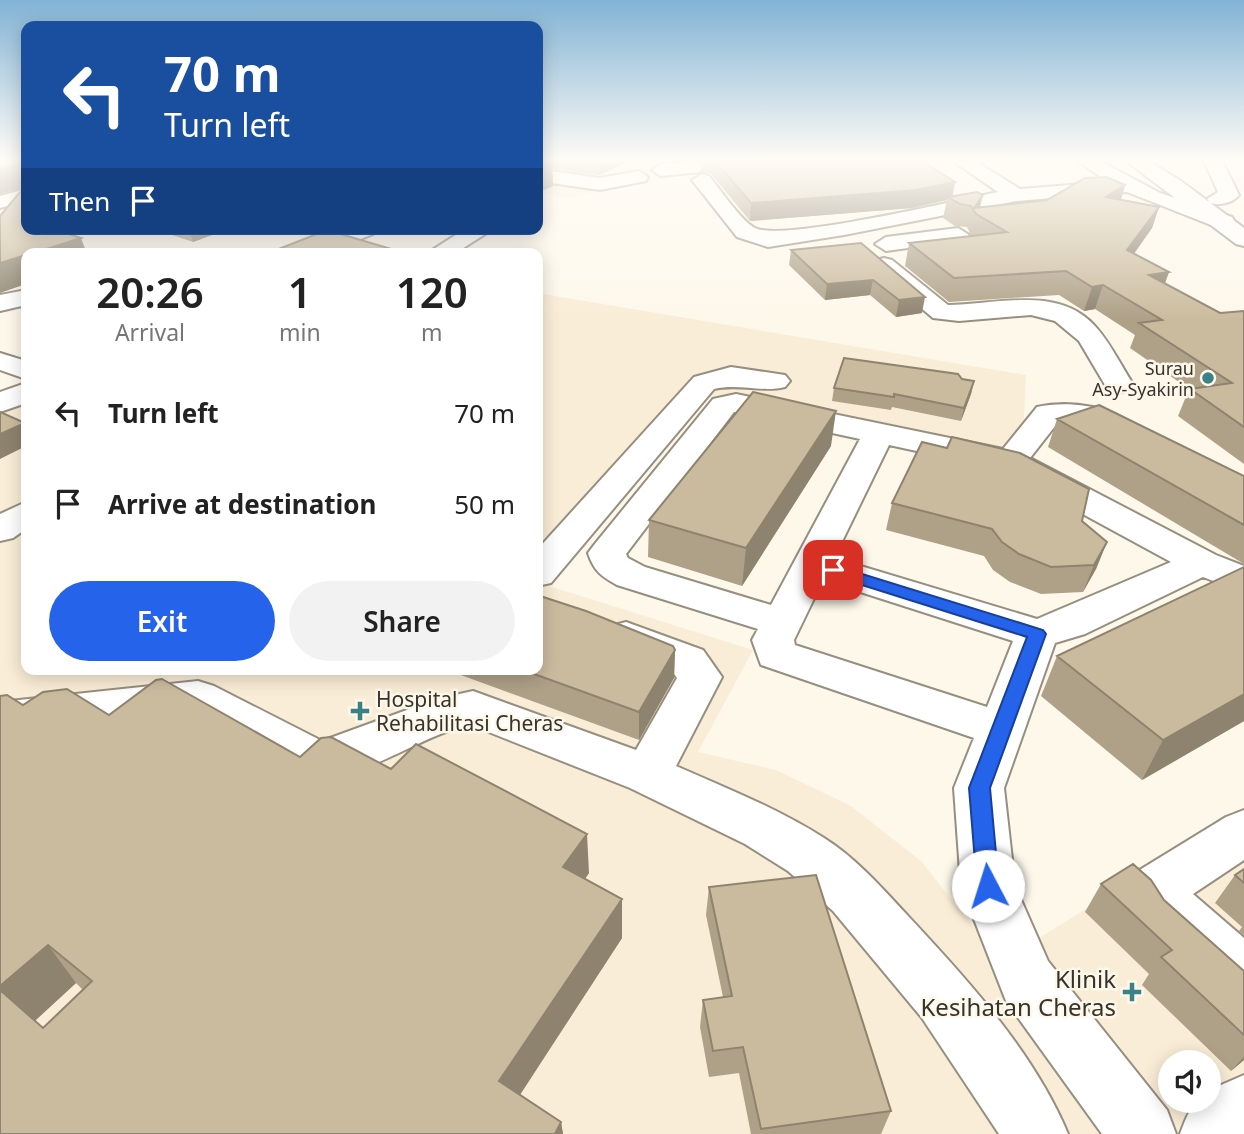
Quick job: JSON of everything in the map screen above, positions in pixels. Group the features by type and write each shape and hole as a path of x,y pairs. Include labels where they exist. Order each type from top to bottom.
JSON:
{"street":[{"path":"731,214 746,232 756,237 778,240 919,214"},
{"path":"1195,214 1223,222"},
{"path":"1211,214 1244,239"},
{"path":"832,231 854,251 942,313 1040,307 1058,312 1082,327 1118,384"},
{"path":"320,248 351,235"},
{"path":"448,248 471,235"},
{"path":"854,251 958,235"},
{"path":"0,303 21,299"},
{"path":"0,360 21,368"},
{"path":"543,567 704,383 731,376 775,381"},
{"path":"0,403 21,393"},
{"path":"782,622 631,576 611,565 607,553 724,405 736,403 1012,461 1202,564 1244,580"},
{"path":"1012,461 1048,414 1058,411 1088,415 1148,446"},
{"path":"879,433 773,640 776,654 1001,729"},
{"path":"0,530 21,516"},
{"path":"812,564 1037,634 1070,624 1202,564"},
{"path":"562,611 688,661 700,677 647,774"},
{"path":"1037,634 979,788 988,886 1027,981 1143,1134"},
{"path":"0,719 198,698 317,760 334,758 453,711 473,708 647,774 774,835 807,855 852,894 943,997 1021,1108 1035,1134"},
{"path":"1244,832 1157,888 1157,897 1244,976"},
{"path":"1213,1134 1244,1108"}],"shaded area":[{"name":"Hospital Rehabilitasi Cheras","path":"543,294 1026,375 1022,454 706,396 546,585 753,650 698,752 776,770 851,806 921,861 1001,962 1244,810 1244,1134 0,1134 0,411 21,401 21,675 543,675"}],"building":[{"path":"21,214 21,235 72,235 81,238 50,248 21,248 21,257 0,263 0,216"},
{"path":"976,214 1154,214 1127,250 1169,272 1149,275 1220,313 1244,311 1244,427 1190,389 1232,383 1139,323 1162,320 1103,285 1092,287 1066,271 954,278 909,243 1007,232"},
{"path":"314,235 344,235 388,248 281,248"},
{"path":"861,243 925,297 899,300 873,280 827,284 791,250"},
{"path":"844,358 958,374 962,379 974,381 964,408 894,394 894,397 834,388"},
{"path":"753,392 836,411 746,548 649,520"},
{"path":"1099,405 1244,476 1244,525 1057,419"},
{"path":"0,412 21,421 21,425 0,434"},
{"path":"952,437 1020,453 1089,489 1082,521 1107,542 1094,565 1051,567 1019,554 1002,542 992,529 892,503 922,442 947,448"},
{"path":"1244,567 1244,694 1163,740 1057,656"},
{"path":"543,597 673,646 675,650 639,712 537,675 543,675"},
{"path":"162,679 300,757 321,738 331,737 391,769 416,744 587,834 563,867 622,899 499,1081 561,1122 555,1134 0,1134 0,990 43,1028 92,981 48,945 0,986 0,696 7,695 23,705 43,692 67,689 109,715 156,680"},
{"path":"1133,864 1151,880 1164,900 1244,971 1244,1035 1161,957 1172,950 1101,884"},
{"path":"1244,869 1244,883 1235,875"},
{"path":"816,875 891,1111 761,1129 743,1047 713,1051 703,1000 732,996 709,887"}],"place":[{"name":"Surau Asy-Syakirin","path":"1208,378"},
{"name":"Hospital Rehabilitasi Cheras","path":"360,711"},
{"name":"Klinik Kesihatan Cheras","path":"1132,992"}],"route":[{"path":"833,570 1037,634 979,788 988,886"}]}
